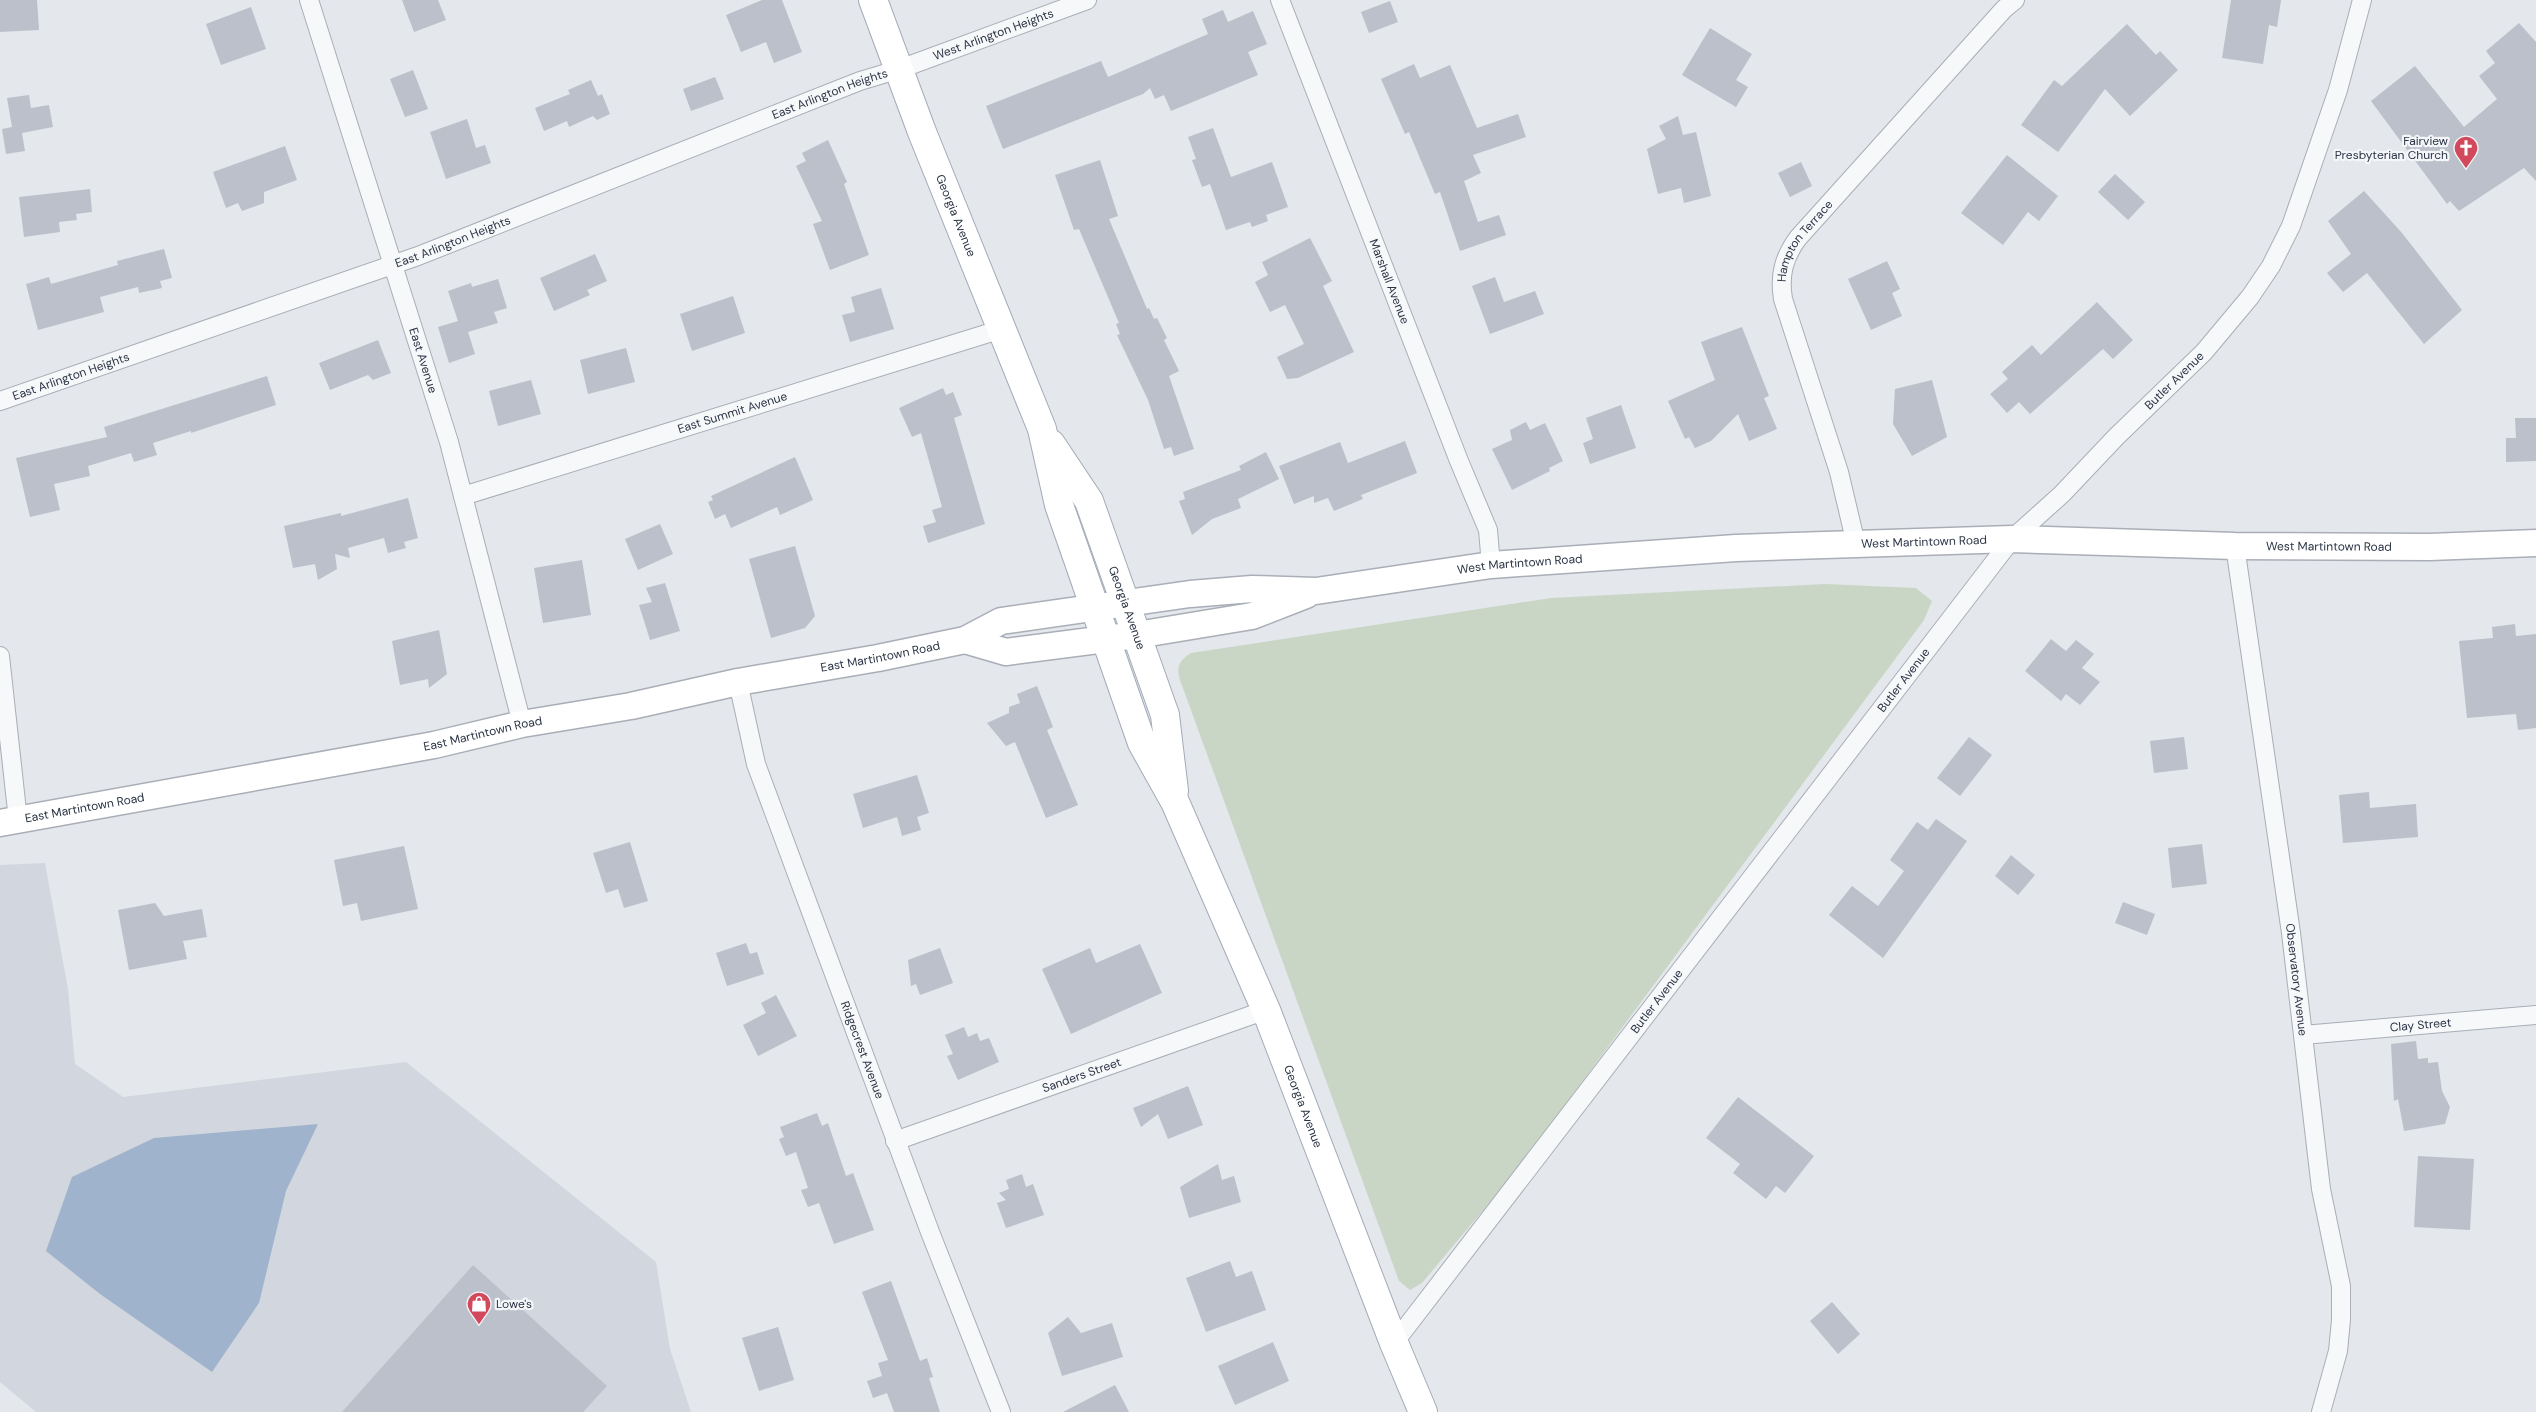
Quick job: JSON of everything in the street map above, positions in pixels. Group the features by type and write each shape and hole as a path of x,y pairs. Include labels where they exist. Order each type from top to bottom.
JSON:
{"main road":[{"name":"Georgia Avenue","path":"874,0 922,132 1042,429 1058,505 1142,743 1175,802 1266,1010 1394,1343 1423,1412"},
{"name":"Georgia Avenue","path":"1042,429 1089,501 1126,603 1165,715 1175,802"},
{"name":"West Martintown Road","path":"1126,603 1190,594 1252,589 1316,591 1491,565 1736,548 2012,539 2234,546 2430,547 2536,543"},
{"name":"West Martintown Road","path":"1106,639 1137,636 1252,616 1316,591"},
{"name":"East Martintown Road","path":"9,822 434,745 522,724 631,706 738,682 965,640 1001,621 1126,603"},
{"name":"East Martintown Road","path":"965,640 1006,652 1106,639"}],"street":[{"name":"East Avenue","path":"309,0 449,442 522,724"},
{"name":"West Arlington Heights","path":"900,69 1087,0"},
{"name":"Marshall Avenue","path":"1280,0 1459,461 1488,530 1491,565"},
{"name":"Hampton Terrace","path":"1856,544 1839,472 1783,299 1781,285 1785,258 1798,238 2004,9 2015,0"},
{"name":"Butler Avenue","path":"1394,1343 2012,539 2062,494 2116,437 2204,352 2250,297 2271,266 2291,226 2335,100 2362,0"},
{"name":"East Arlington Heights","path":"0,401 392,265 860,81 900,69"},
{"name":"East Summit Avenue","path":"463,496 1002,329"},
{"name":"Observatory Avenue","path":"2234,546 2291,933 2321,1189 2341,1286 2341,1320 2338,1351 2321,1412"},
{"path":"0,656 9,822"},
{"name":"Ridgecrest Avenue","path":"738,682 756,764 895,1141 1002,1412"},
{"name":"Sanders Street","path":"895,1141 1266,1010"},
{"name":"Clay Street","path":"2303,1035 2536,1015"}],"shaded area":[{"path":"45,863 68,989 75,1064 123,1097 406,1062 656,1262 670,1349 691,1412 36,1412 0,1382 0,865"}],"green space":[{"path":"1825,584 1916,588 1932,601 1924,620 1516,1171 1422,1283 1410,1290 1399,1281 1180,680 1178,671 1181,661 1191,653 1551,598"}],"water":[{"path":"318,1124 286,1191 259,1303 212,1372 100,1294 46,1251 72,1177 154,1138"}],"building":[{"path":"0,0 37,0 39,30 0,32"},
{"path":"402,0 438,0 446,20 414,32"},
{"path":"762,0 782,0 802,52 774,63 766,42 741,52 726,15"},
{"path":"2231,0 2281,0 2277,27 2269,25 2263,64 2222,58"},
{"path":"1390,1 1398,22 1369,33 1361,12"},
{"path":"251,7 266,49 221,65 206,24"},
{"path":"1223,10 1228,22 1253,11 1267,44 1248,52 1258,75 1171,111 1164,95 1155,99 1150,88 1143,94 1003,149 986,106 1101,61 1108,77 1208,34 1202,19"},
{"path":"2519,23 2536,42 2536,181 2524,168 2459,211 2450,201 2447,204 2371,101 2415,66 2464,127 2497,99 2479,76 2495,63 2486,51"},
{"path":"2127,24 2156,55 2160,51 2178,70 2130,116 2105,89 2058,152 2021,125 2054,80 2062,86"},
{"path":"1710,28 1752,54 1736,80 1748,87 1736,107 1682,75"},
{"path":"1414,64 1420,78 1450,65 1477,128 1518,114 1526,137 1473,155 1481,173 1464,181 1478,222 1499,215 1506,235 1460,251 1440,192 1435,194 1409,132 1405,134 1381,79"},
{"path":"413,70 428,109 405,117 390,79"},
{"path":"715,77 724,99 691,111 683,89"},
{"path":"591,80 598,96 602,94 610,114 597,120 593,116 569,127 567,121 544,131 535,108 570,94 568,90"},
{"path":"29,95 31,108 49,105 53,127 22,133 25,151 6,154 2,129 12,127 7,98"},
{"path":"1678,116 1683,135 1696,132 1711,196 1684,203 1681,188 1658,194 1647,149 1666,139 1659,126"},
{"path":"467,119 476,148 485,145 491,163 446,179 430,132"},
{"path":"1213,128 1231,177 1272,162 1288,207 1266,215 1268,221 1252,227 1250,222 1226,230 1210,184 1202,187 1192,160 1196,159 1188,137"},
{"path":"828,140 847,182 844,184 869,255 830,270 813,224 822,221 796,166 806,161 802,153"},
{"path":"285,146 297,180 264,192 264,203 242,211 238,203 226,208 213,172"},
{"path":"2007,155 2058,196 2039,221 2028,212 2003,245 1961,213"},
{"path":"1100,160 1118,216 1109,219 1147,309 1149,308 1154,319 1157,318 1167,338 1164,340 1179,371 1169,376 1194,449 1174,456 1171,447 1164,449 1148,400 1117,335 1120,334 1116,324 1119,323 1079,229 1074,230 1055,175"},
{"path":"1801,162 1812,186 1790,197 1778,173"},
{"path":"2115,174 2145,202 2128,220 2098,192"},
{"path":"90,189 92,212 76,214 77,220 59,222 60,232 24,237 19,197"},
{"path":"2364,191 2402,233 2462,310 2424,344 2367,273 2343,292 2327,273 2351,254 2328,221"},
{"path":"1310,238 1332,281 1323,286 1354,352 1298,378 1287,379 1277,357 1304,344 1285,305 1270,312 1255,282 1268,275 1262,262"},
{"path":"164,249 172,278 160,281 162,288 139,293 138,287 100,297 104,312 38,330 26,284 49,277 51,284 118,265 117,261"},
{"path":"595,254 607,281 587,290 590,295 554,311 540,278"},
{"path":"1887,261 1900,289 1892,293 1902,316 1871,330 1848,279"},
{"path":"1495,277 1504,302 1535,291 1544,314 1490,334 1472,286"},
{"path":"498,279 507,308 494,312 498,323 468,332 475,354 449,363 438,327 458,321 448,291 471,283 472,287"},
{"path":"881,288 894,329 850,342 842,315 855,312 851,297"},
{"path":"733,296 745,333 692,351 680,314"},
{"path":"2097,302 2133,340 2113,359 2103,349 2030,414 2019,402 2007,413 1990,394 2008,379 2002,372 2032,345 2041,355"},
{"path":"1742,327 1769,396 1764,398 1777,429 1749,441 1738,414 1711,441 1695,448 1689,437 1685,439 1668,401 1715,380 1701,342"},
{"path":"378,340 391,373 373,380 368,375 330,390 319,363"},
{"path":"626,348 635,382 588,394 580,360"},
{"path":"267,376 276,405 191,433 191,431 153,443 157,455 134,462 131,453 88,466 90,476 54,484 60,510 30,517 16,458 107,437 104,427"},
{"path":"531,380 541,414 498,426 489,391"},
{"path":"1932,380 1947,437 1912,456 1893,424 1895,389"},
{"path":"943,388 946,395 953,392 962,415 954,418 985,524 928,543 923,526 936,522 932,510 942,507 921,433 912,437 899,408"},
{"path":"1621,405 1636,448 1590,464 1583,443 1593,439 1586,418"},
{"path":"2515,418 2536,418 2536,461 2506,462 2506,438 2516,438"},
{"path":"1526,422 1530,430 1545,423 1563,461 1549,468 1550,471 1512,490 1492,449 1512,440 1510,430"},
{"path":"1405,441 1417,473 1361,495 1363,499 1334,511 1328,498 1314,503 1314,496 1294,504 1279,466 1340,442 1348,463"},
{"path":"1266,452 1279,479 1238,499 1241,508 1212,519 1192,535 1179,501 1185,499 1183,492 1241,470 1239,466"},
{"path":"795,457 813,500 780,515 777,507 731,528 725,514 715,519 708,502 713,500 711,496"},
{"path":"408,498 418,538 404,542 406,548 388,553 384,538 348,548 350,558 335,554 337,569 318,580 315,564 293,568 284,526 341,513 341,516"},
{"path":"660,524 673,554 638,570 625,539"},
{"path":"795,546 815,616 805,628 771,638 749,559"},
{"path":"582,560 591,615 543,623 534,568"},
{"path":"665,583 680,631 650,640 639,605 652,602 646,588"},
{"path":"2515,624 2516,636 2536,634 2536,728 2518,730 2516,714 2467,718 2459,641 2493,638 2492,627"},
{"path":"439,630 447,674 429,688 428,679 400,685 392,641"},
{"path":"2051,639 2066,651 2076,640 2094,654 2082,668 2100,682 2080,705 2066,694 2061,701 2025,671"},
{"path":"1037,686 1053,727 1047,730 1078,805 1046,818 1015,742 1006,746 987,723 1009,713 1009,707 1020,703 1017,694"},
{"path":"1969,737 1992,755 1960,796 1937,778"},
{"path":"2184,737 2188,769 2154,773 2150,741"},
{"path":"917,775 929,813 917,817 921,830 902,836 897,817 863,828 853,794"},
{"path":"2369,792 2370,808 2416,804 2418,837 2343,843 2339,795"},
{"path":"1936,819 1967,841 1883,958 1829,915 1852,886 1878,906 1904,871 1890,860 1917,822 1928,830"},
{"path":"630,842 648,901 624,908 618,889 606,893 593,853"},
{"path":"2202,844 2207,884 2172,888 2168,848"},
{"path":"404,846 418,909 361,921 357,903 343,906 334,860"},
{"path":"2011,855 2035,875 2018,895 1995,876"},
{"path":"2123,902 2155,914 2147,935 2115,923"},
{"path":"155,903 164,916 202,909 207,937 183,941 187,959 129,970 118,910"},
{"path":"746,943 750,954 757,952 764,974 727,986 716,953"},
{"path":"1140,944 1162,993 1071,1034 1042,969 1090,948 1096,963"},
{"path":"940,948 953,983 920,995 916,984 911,986 908,960"},
{"path":"776,995 797,1036 758,1056 743,1025 766,1013 761,1003"},
{"path":"964,1027 968,1037 977,1033 980,1041 989,1038 999,1062 958,1080 947,1056 953,1054 945,1035"},
{"path":"2416,1041 2418,1059 2428,1058 2428,1063 2438,1062 2442,1091 2450,1107 2445,1124 2404,1131 2398,1099 2394,1101 2391,1044"},
{"path":"1188,1086 1203,1125 1168,1139 1158,1114 1141,1127 1133,1108"},
{"path":"1738,1097 1814,1156 1785,1193 1776,1186 1766,1199 1733,1173 1740,1164 1706,1138"},
{"path":"817,1113 822,1126 828,1123 846,1176 853,1173 874,1230 834,1244 819,1203 808,1207 801,1190 808,1188 796,1152 786,1156 779,1139 784,1137 780,1127"},
{"path":"2418,1156 2474,1159 2470,1230 2414,1227"},
{"path":"1218,1164 1222,1180 1234,1176 1241,1202 1189,1218 1180,1187"},
{"path":"1022,1174 1026,1187 1033,1184 1044,1215 1006,1228 997,1203 1006,1200 999,1193 1009,1189 1006,1180"},
{"path":"1230,1261 1236,1277 1252,1271 1266,1310 1206,1332 1186,1278"},
{"name":"Lowe's","path":"473,1265 607,1386 583,1412 342,1412"},
{"path":"891,1281 920,1361 927,1358 933,1377 929,1378 940,1412 894,1412 887,1393 873,1398 867,1381 882,1376 878,1363 888,1360 862,1292"},
{"path":"1832,1302 1860,1334 1838,1354 1810,1321"},
{"path":"1068,1317 1081,1333 1112,1323 1123,1357 1062,1376 1048,1333"},
{"path":"778,1327 794,1380 759,1391 742,1338"},
{"path":"1273,1342 1289,1381 1235,1405 1218,1366"},
{"path":"1115,1385 1129,1412 1063,1412"}],"place":[{"name":"Fairview Presbyterian Church","path":"2466,169"},
{"name":"Lowe's","path":"479,1325"}]}
